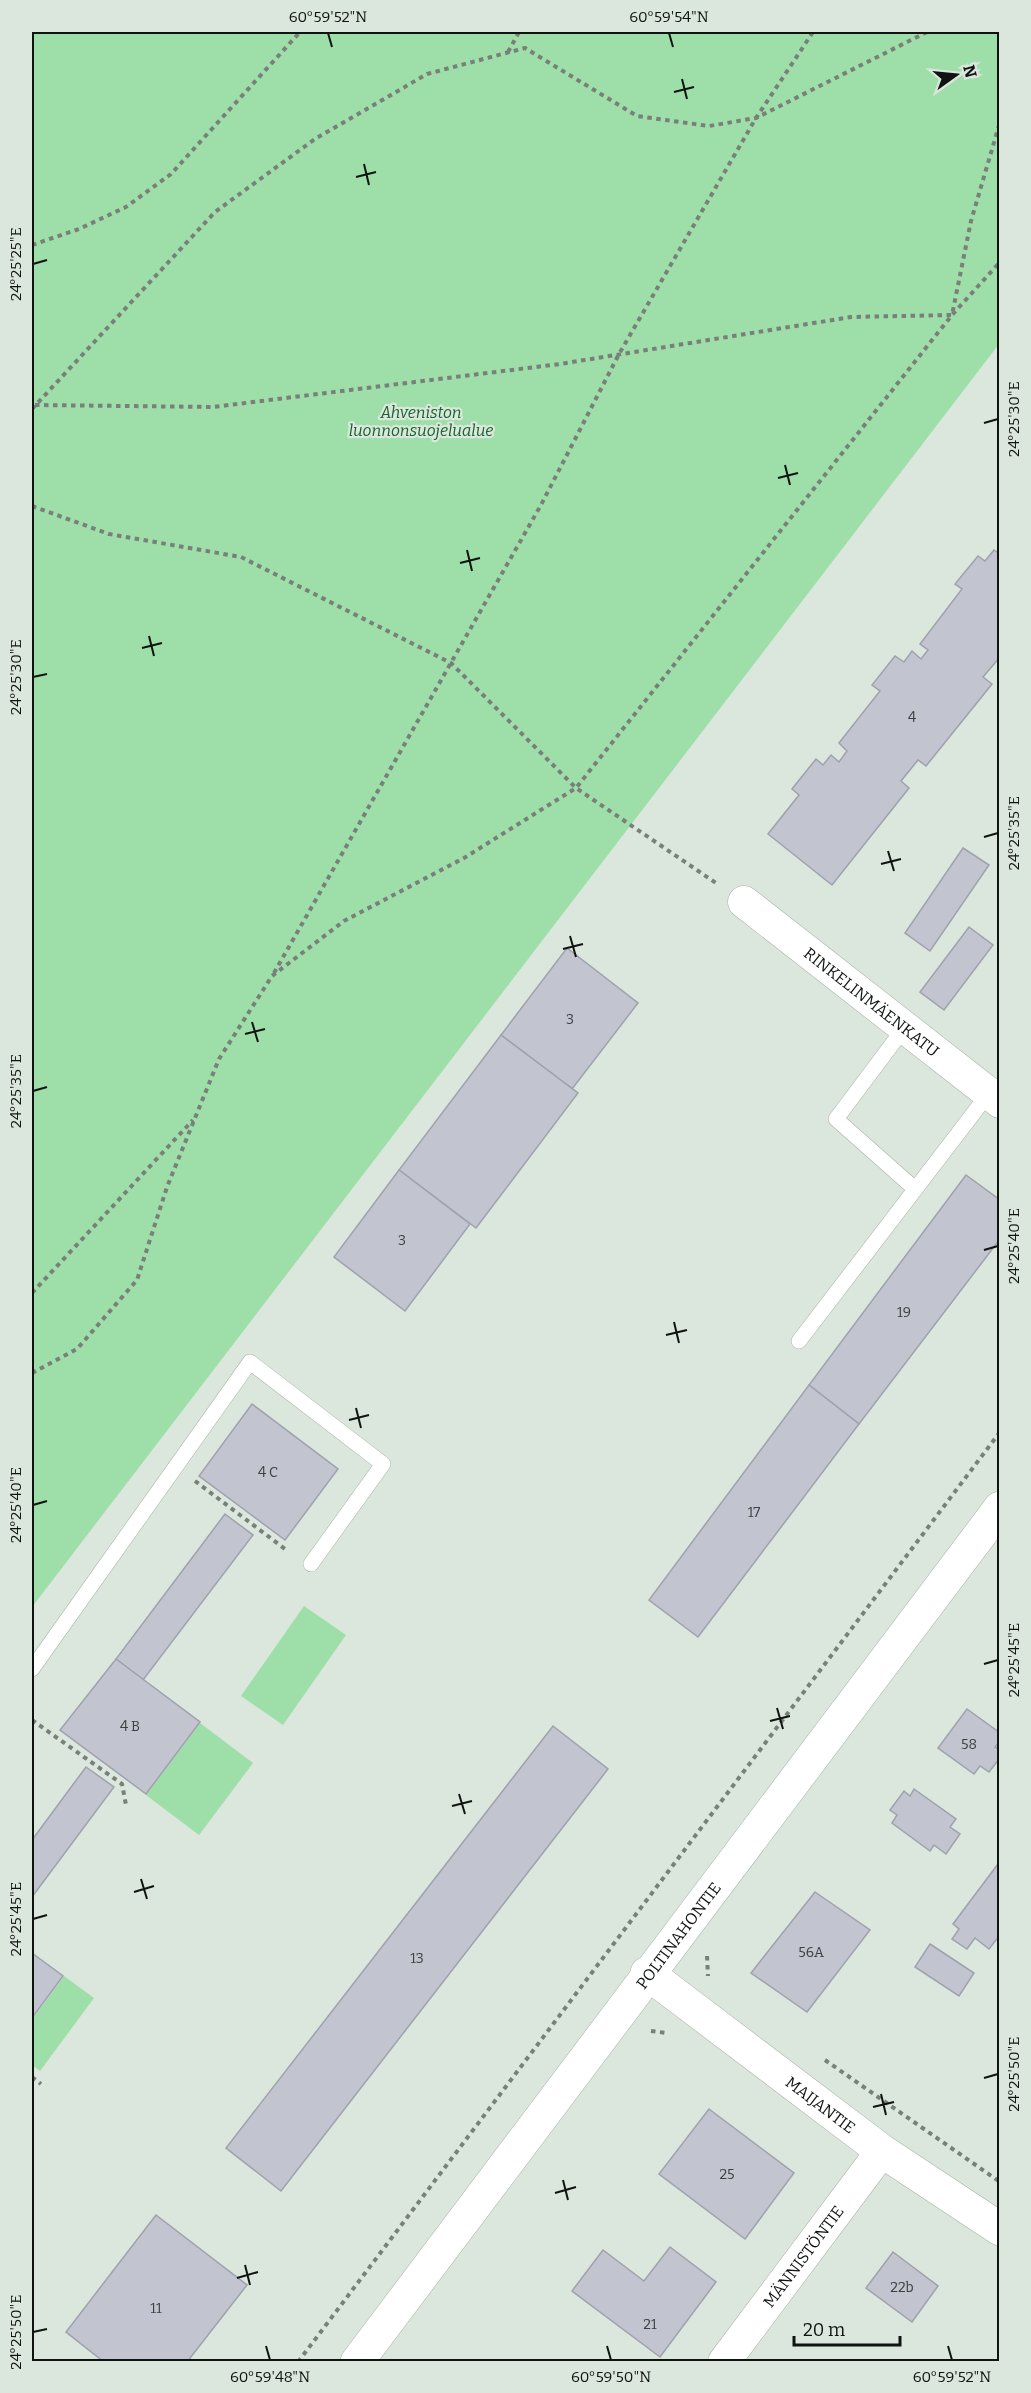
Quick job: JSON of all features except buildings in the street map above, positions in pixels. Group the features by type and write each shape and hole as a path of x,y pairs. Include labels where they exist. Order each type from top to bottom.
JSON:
{"main road":[{"name":"POLTINAHONTIE","path":"357,2361 999,1508"},
{"name":"MAIJANTIE","path":"647,1973 882,2151 999,2229"}],"street":[{"name":"RINKELINMÄENKATU","path":"744,902 994,1098"},
{"name":"MÄNNISTÖNTIE","path":"724,2361 882,2151"}],"lane":[{"path":"904,1027 836,1119 915,1189"},
{"path":"799,1341 915,1189 994,1098"},
{"path":"32,1669 250,1362 383,1464 311,1564"}],"path":[{"path":"32,245 79,229 126,207 171,174 300,32"},
{"path":"507,53 519,32"},
{"path":"32,1373 77,1348 137,1280 167,1187 219,1059 272,976 541,505 619,354 756,118 813,32"},
{"path":"33,407 215,213 315,139 427,75 525,48 637,116 709,126 756,118 927,32"},
{"path":"952,315 971,221 999,122"},
{"path":"272,976 344,921 464,858 576,788 952,315 999,262"},
{"path":"33,407 213,407 619,354 850,317 952,315"},
{"path":"32,506 109,534 241,557 451,663 576,788 744,902"},
{"path":"32,1293 196,1117"},
{"path":"298,2361 999,1432"},
{"path":"203,1488 285,1550"},
{"path":"32,1720 122,1784 126,1805"},
{"path":"815,2054 999,2182"},
{"path":"32,2077 41,2084"}],"green space":[{"name":"Ahveniston luonnonsuojelualue","path":"32,32 999,32 999,344 32,1607"},
{"path":"304,1606 346,1635 283,1725 241,1696"},
{"path":"200,1723 253,1763 199,1835 146,1795"},
{"path":"64,1976 94,1998 40,2071 32,2065 32,2020"}]}
